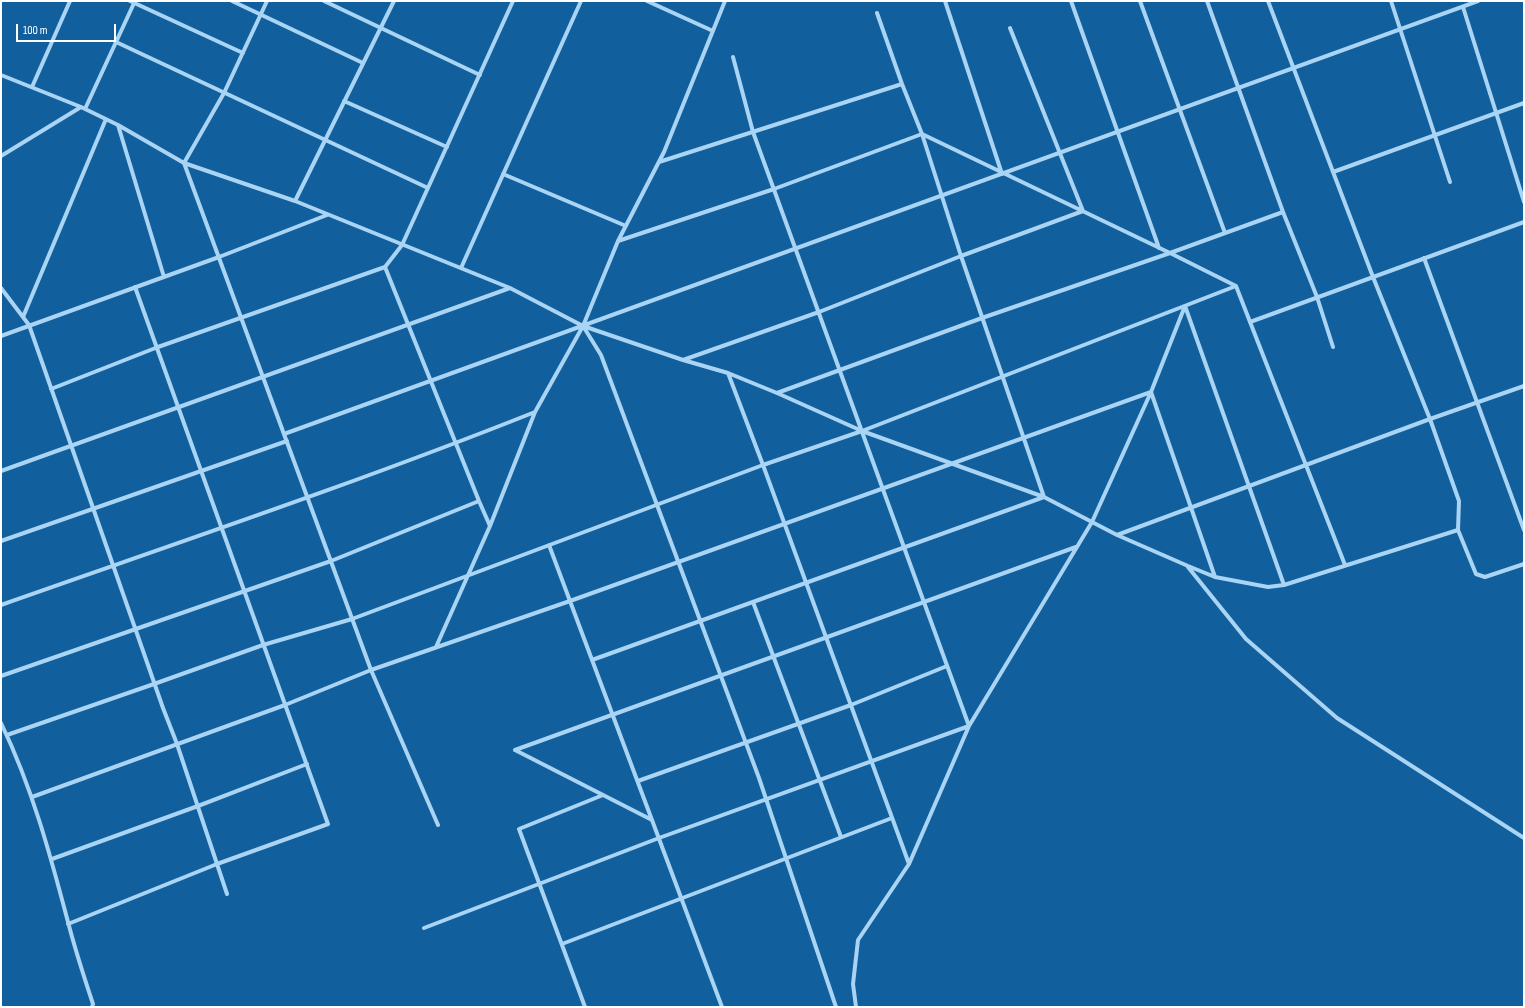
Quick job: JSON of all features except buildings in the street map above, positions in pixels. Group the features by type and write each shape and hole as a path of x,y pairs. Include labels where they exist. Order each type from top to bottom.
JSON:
{"street":[{"path":"32,87 70,1"},
{"path":"232,1 363,63"},
{"path":"184,163 224,93 267,1"},
{"path":"324,1 480,75"},
{"path":"295,202 394,1"},
{"path":"51,389 158,347 385,267 402,245 513,1"},
{"path":"461,268 581,1"},
{"path":"647,1 713,31"},
{"path":"436,647 490,526 535,412 583,326 618,241 659,162 725,1"},
{"path":"944,1 1002,174"},
{"path":"1071,1 1159,248"},
{"path":"1140,1 1225,233"},
{"path":"1207,1 1283,212 1317,297 1333,347"},
{"path":"1268,1 1373,277 1430,419 1459,501 1458,530 1476,574 1485,578 1524,564"},
{"path":"1391,1 1450,182"},
{"path":"284,434 1478,1"},
{"path":"1,156 83,108 116,42 133,2 243,53"},
{"path":"1463,7 1524,202"},
{"path":"878,13 902,84 922,134 961,256 1044,497"},
{"path":"1010,28 1083,211"},
{"path":"116,42 428,188"},
{"path":"733,57 753,132 969,726"},
{"path":"1,75 83,108 106,119 184,163 295,202 510,288 583,326 683,360 728,373 862,430 1044,497 1117,535 1215,577 1268,587 1284,585 1458,530"},
{"path":"659,162 902,84"},
{"path":"344,101 447,147"},
{"path":"1333,172 1524,103"},
{"path":"22,317 106,119"},
{"path":"118,125 164,276"},
{"path":"618,241 774,189 922,134 1236,286 1345,565"},
{"path":"184,163 371,670 438,825"},
{"path":"503,174 626,226"},
{"path":"683,360 819,312 961,256 1083,211"},
{"path":"777,393 982,318 1283,212"},
{"path":"1,336 219,257 328,215"},
{"path":"1250,322 1524,222"},
{"path":"1424,258 1524,530"},
{"path":"385,267 490,526"},
{"path":"7,735 263,645 352,619 657,504 862,430 1236,286"},
{"path":"68,924 217,864 328,824 158,347 135,287"},
{"path":"1,288 29,325 198,806 227,894"},
{"path":"1,471 510,288"},
{"path":"856,1007 853,984 858,940 909,864 969,726 1092,522 1151,392 1185,306"},
{"path":"1185,306 1284,585"},
{"path":"583,326 601,355 746,743 836,1007"},
{"path":"728,373 909,864"},
{"path":"1117,535 1430,419 1524,386"},
{"path":"32,797 285,705 371,670 570,601 1151,392"},
{"path":"1151,392 1215,577"},
{"path":"1,604 308,498 457,444 535,412"},
{"path":"1,542 287,441"},
{"path":"592,660 1044,497"},
{"path":"1,676 331,561 479,501"},
{"path":"549,545 722,1007"},
{"path":"652,820 515,750 1077,547"},
{"path":"1188,566 1246,639 1337,718 1524,838"},
{"path":"753,602 841,837"},
{"path":"638,781 851,705 947,666"},
{"path":"1,723 32,797 52,859 68,924 92,1007"},
{"path":"424,928 659,838 969,726"},
{"path":"52,859 198,806 306,764"},
{"path":"585,1007 519,829 603,795"},
{"path":"562,944 892,818"}]}
